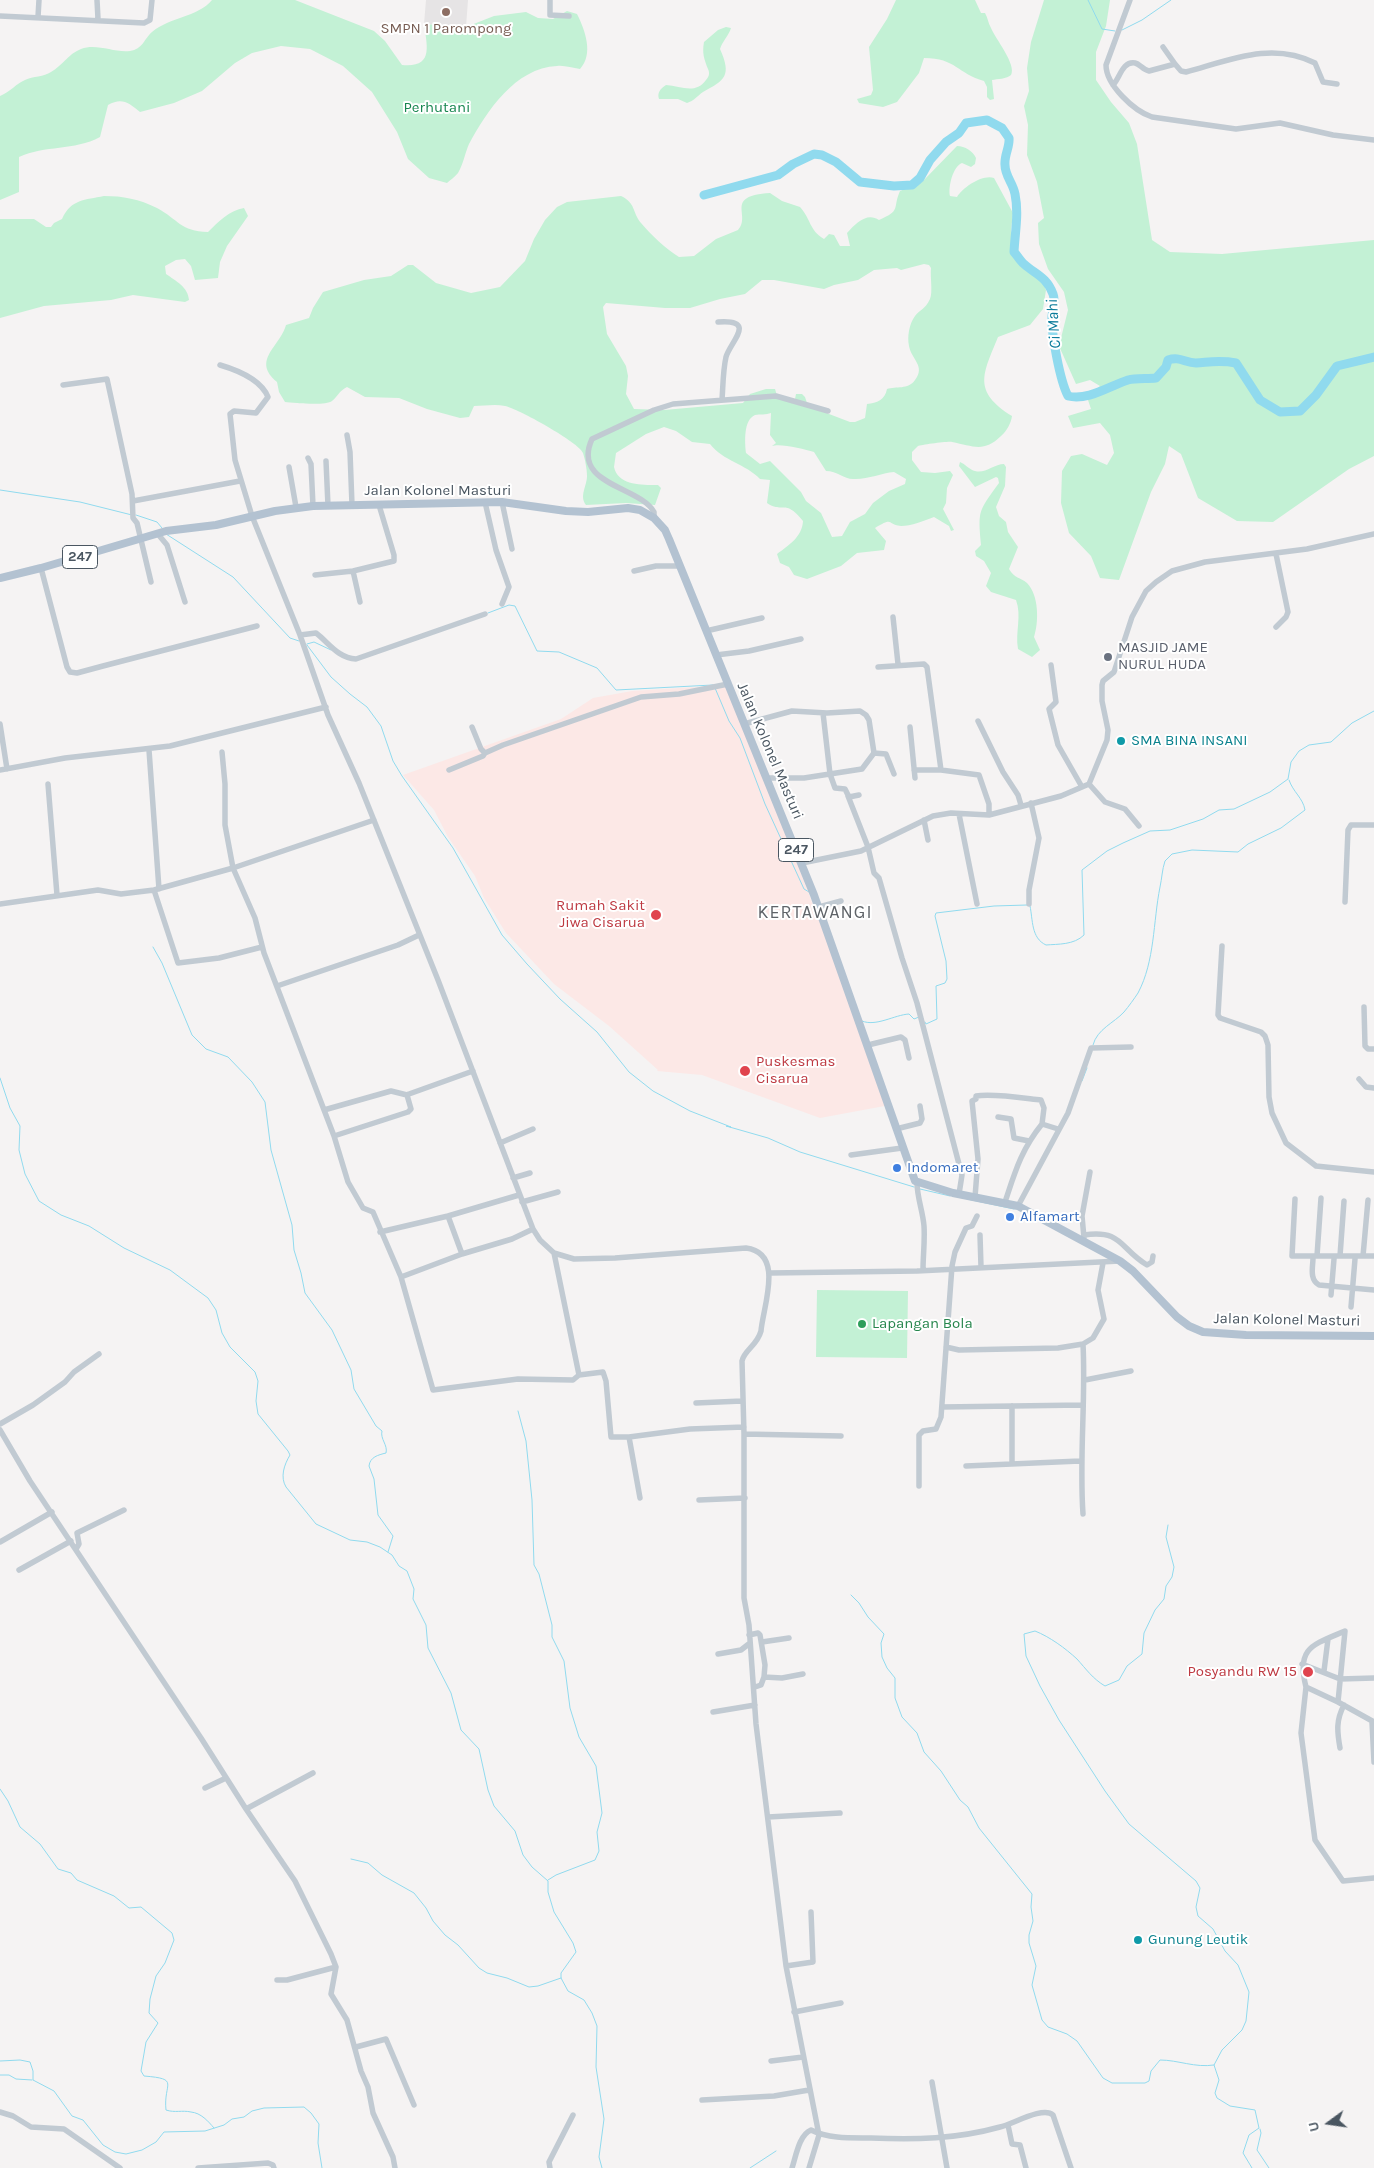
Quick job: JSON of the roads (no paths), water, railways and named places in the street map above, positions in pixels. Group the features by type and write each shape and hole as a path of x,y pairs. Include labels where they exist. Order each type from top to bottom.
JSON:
{"main road":[{"name":"Jalan Kolonel Masturi","path":"0,578 41,568 161,532 216,524 296,507 502,502 566,511 588,512 628,508 640,510 654,518 665,530 802,863 868,1045 912,1177 917,1186 1018,1206 1084,1239 1120,1261 1177,1317 1189,1326 1203,1332 1246,1335 1374,1336"}],"street":[{"path":"38,17 40,0"},
{"path":"97,0 98,19"},
{"path":"0,16 98,19 144,23 150,20 152,0"},
{"path":"550,0 550,15 569,16"},
{"path":"1130,0 1106,65 1107,76 1134,108 1152,118 1236,129 1280,124 1333,135 1374,140"},
{"path":"1163,47 1181,71 1186,72 1257,52 1279,52 1316,63 1323,82 1337,84"},
{"path":"1113,85 1117,81 1122,68 1132,63 1137,63 1144,70 1149,71 1175,64"},
{"path":"718,322 732,322 739,331 738,338 728,350 726,358 722,400"},
{"path":"220,365 238,370 267,393 268,397 256,413 234,411 230,414 233,448 240,481 326,707 374,820 473,1071 519,1195 540,1240 554,1253 574,1259 615,1258 746,1248 754,1249 761,1254 769,1267 770,1273 758,1341 742,1359 745,1498 744,1598 786,1966 819,2135 809,2168"},
{"path":"63,385 106,378 133,501 134,516 151,582"},
{"path":"654,518 654,512 648,504 606,481 596,473 589,458 592,440 663,406 776,396 828,411"},
{"path":"347,435 350,452 352,505"},
{"path":"308,458 311,464 313,506"},
{"path":"326,462 328,506"},
{"path":"289,467 296,507"},
{"path":"133,501 240,481"},
{"path":"485,502 496,550 509,587 502,604"},
{"path":"502,502 512,549"},
{"path":"315,575 353,571 394,561 394,555 379,505"},
{"path":"161,532 185,602"},
{"path":"802,863 861,851 924,820 942,814 989,815 1021,805 1061,796 1089,784 1103,753 1108,730 1102,701 1103,680 1114,672 1132,617 1146,591 1172,571 1205,562 1308,549 1374,534"},
{"path":"1276,554 1288,612 1286,617 1276,627"},
{"path":"634,571 656,566 680,566"},
{"path":"41,568 67,667 70,672 112,664 257,626"},
{"path":"353,571 360,602"},
{"path":"300,635 316,633 336,652 356,659 485,614"},
{"path":"893,617 898,664"},
{"path":"706,631 762,618"},
{"path":"716,655 749,651 801,639"},
{"path":"878,666 924,664 929,671 941,770"},
{"path":"1051,665 1056,704 1049,709 1058,746 1082,787"},
{"path":"449,770 545,729 641,697 678,694 728,684"},
{"path":"0,724 3,770 65,758 149,750 326,707"},
{"path":"744,724 789,711 823,713 860,711 869,720 874,753 862,769 804,778 767,778"},
{"path":"823,713 830,774 835,788 845,789 868,847 873,872 879,878 917,1003 962,1175 959,1194"},
{"path":"978,721 1002,772 1018,795 1021,805"},
{"path":"472,727 481,749 485,753"},
{"path":"910,727 915,778"},
{"path":"149,750 156,890 178,963 219,958 262,947"},
{"path":"222,752 225,784 225,825 233,868 255,918 262,947 334,1136 348,1182 363,1208 373,1212 401,1277 433,1390 518,1379 565,1381 576,1379 579,1375 603,1372 606,1381 611,1437 630,1437 690,1429 744,1427"},
{"path":"874,753 886,754 894,774"},
{"path":"914,770 941,770 979,775 989,804 989,815"},
{"path":"48,784 57,895"},
{"path":"1089,784 1105,802 1125,809 1139,826"},
{"path":"848,796 851,798 858,795"},
{"path":"1029,904 1031,878 1038,838 1031,803"},
{"path":"959,814 977,904"},
{"path":"0,904 98,890 121,894 156,890 233,868 374,820"},
{"path":"924,820 928,840"},
{"path":"1345,902 1348,830 1351,826 1374,825"},
{"path":"819,907 841,901"},
{"path":"277,986 398,945 419,936"},
{"path":"1222,946 1218,1015 1220,1018 1261,1032 1265,1036 1268,1045 1268,1096 1272,1113 1286,1142 1316,1166 1374,1172"},
{"path":"1364,1007 1364,1043 1366,1048 1374,1049"},
{"path":"868,1045 901,1037 904,1040 909,1058"},
{"path":"1018,1206 1070,1108 1092,1047 1131,1047"},
{"path":"324,1110 391,1090 407,1095 473,1071"},
{"path":"1359,1078 1366,1087 1374,1088"},
{"path":"975,1198 978,1159 973,1100 976,1099 976,1096 988,1094 1000,1097 1041,1100 1044,1108 1042,1124 1028,1141 1016,1167 1005,1202"},
{"path":"334,1136 408,1112 411,1109 407,1095"},
{"path":"896,1129 922,1121 920,1106"},
{"path":"998,1117 1011,1119 1014,1138 1028,1141"},
{"path":"1042,1124 1058,1129"},
{"path":"500,1143 533,1129"},
{"path":"851,1155 902,1148"},
{"path":"1090,1172 1082,1216 1084,1239 1096,1233 1109,1235 1147,1265 1152,1262 1153,1256"},
{"path":"513,1178 530,1173"},
{"path":"917,1186 924,1226 923,1270"},
{"path":"522,1202 558,1192"},
{"path":"380,1232 448,1216 519,1195"},
{"path":"1321,1198 1314,1281 1319,1285 1374,1290"},
{"path":"1295,1199 1292,1256 1374,1256"},
{"path":"1364,1256 1368,1200"},
{"path":"1331,1295 1344,1201"},
{"path":"448,1216 462,1254"},
{"path":"919,1486 918,1435 923,1431 936,1429 941,1418 952,1268 955,1252 966,1228 972,1226 976,1216"},
{"path":"401,1277 462,1254 512,1239 533,1228"},
{"path":"980,1235 981,1267"},
{"path":"554,1253 579,1375"},
{"path":"1351,1307 1355,1259"},
{"path":"770,1273 923,1270 1120,1261"},
{"path":"946,1347 958,1350 1058,1348 1083,1344 1093,1338 1104,1318 1098,1290 1103,1263"},
{"path":"1083,1344 1085,1380 1080,1461 1083,1514"},
{"path":"0,1424 33,1405 66,1382 74,1372 99,1354"},
{"path":"1085,1380 1131,1371"},
{"path":"696,1403 742,1401"},
{"path":"942,1407 1083,1405"},
{"path":"1012,1406 1012,1464"},
{"path":"0,1430 246,1809 295,1881 336,1967 331,1994 344,2013 356,2047 361,2071 368,2087 373,2113 393,2157 395,2168"},
{"path":"744,1434 841,1436"},
{"path":"630,1437 640,1498"},
{"path":"966,1466 1080,1461"},
{"path":"699,1500 745,1498"},
{"path":"76,1549 79,1544 77,1533 124,1510"},
{"path":"0,1542 52,1512"},
{"path":"19,1570 71,1541"},
{"path":"1340,1748 1337,1720 1341,1704 1340,1679 1346,1631 1308,1650 1302,1664 1306,1688 1301,1733 1315,1840 1343,1881 1374,1878"},
{"path":"749,1635 759,1634 765,1665 761,1685 755,1687"},
{"path":"762,1642 790,1638"},
{"path":"1324,1671 1328,1639"},
{"path":"718,1654 741,1650 750,1644"},
{"path":"1302,1664 1324,1671 1340,1679 1374,1678"},
{"path":"764,1677 782,1678 803,1674"},
{"path":"1306,1688 1341,1704 1373,1722 1374,1762"},
{"path":"713,1712 755,1706"},
{"path":"246,1809 313,1773"},
{"path":"205,1788 226,1778"},
{"path":"768,1817 840,1813"},
{"path":"786,1966 813,1962 811,1912"},
{"path":"277,1980 287,1980 336,1967"},
{"path":"794,2012 841,2003"},
{"path":"356,2047 386,2039 414,2105"},
{"path":"771,2061 803,2058"},
{"path":"932,2082 947,2168"},
{"path":"702,2100 774,2096 809,2090"},
{"path":"0,2112 13,2116 30,2127 64,2129 118,2167"},
{"path":"792,2168 800,2144 807,2131 811,2130 819,2135 841,2138 942,2139 1008,2125 1043,2112 1050,2112 1053,2115 1071,2168"},
{"path":"550,2168 549,2162 573,2115"},
{"path":"1008,2125 1012,2144 1020,2145 1026,2168"},
{"path":"198,2168 268,2163 273,2165 274,2168"}],"waterway":[{"path":"1088,0 1102,29 1115,31"},
{"path":"1122,30 1142,20 1171,0"},
{"name":"Ci Mahi","path":"704,195 778,175 793,164 814,154 822,155 836,162 860,182 894,186 912,185 920,178 930,160 946,142 959,133 966,123 987,120 1002,128 1009,138 1005,165 1016,201 1017,216 1014,252 1023,263 1044,280 1053,294 1052,324 1055,345 1059,369 1068,396 1091,395 1128,380 1156,378 1166,367 1168,360 1179,359 1196,363 1236,363 1260,400 1280,412 1300,411 1316,395 1337,366 1374,357"},
{"path":"0,490 80,502 132,515"},
{"path":"136,515 157,522 162,528"},
{"path":"166,534 233,577 290,638 299,641"},
{"path":"488,613 509,605 515,606 537,651 559,652 597,668 616,690 713,685"},
{"path":"307,644 314,642 331,650"},
{"path":"307,645 331,677 367,707 381,726 393,761 453,848 502,935 560,999 597,1032 629,1072 653,1091 690,1111 731,1127 726,1126 768,1138 800,1152 914,1187"},
{"path":"715,688 729,721 740,738 765,804 804,889 809,892"},
{"path":"1030,906 1035,933 1041,942 1046,945 1076,941 1084,935 1082,870 1107,851 1150,831 1170,830 1203,819 1219,810 1234,809 1270,792 1288,779 1291,762 1299,751 1309,745 1331,742 1352,723 1374,711"},
{"path":"1093,1045 1102,1030 1128,1007 1144,981 1151,955 1165,861 1172,854 1192,850 1238,852 1248,844 1281,828 1305,810 1289,780"},
{"path":"925,1022 926,1024 937,1019 936,986 945,983 947,979 946,961 935,916 936,913 994,906 1027,905"},
{"path":"153,947 162,963 192,1035 206,1049 228,1057 252,1082 265,1102 271,1150 292,1225 294,1250 305,1293 332,1330 351,1370 354,1389 376,1426 382,1431 386,1453 373,1458 369,1466 374,1479 378,1515 393,1536 388,1552"},
{"path":"862,1021 873,1023 909,1014 914,1019 919,1017"},
{"path":"1082,1081 1087,1068"},
{"path":"0,1078 10,1108 20,1126 19,1150 25,1174 39,1201 61,1215 89,1226 124,1248 170,1270 208,1298 216,1310 222,1333 230,1347 255,1372 258,1381 256,1401 258,1414 290,1455 284,1471 283,1479 286,1487 316,1524 350,1540 367,1542 380,1547 392,1555 399,1566 407,1571 414,1589 413,1599 426,1625 428,1648 451,1693 461,1730 479,1749 488,1790 494,1806 515,1831 523,1855 532,1867 548,1881 548,1892 554,1912 573,1943 576,1952 561,1973 561,1978 568,1991 584,2000 597,2026 596,2067 604,2119 599,2157 602,2168"},
{"path":"920,1189 950,1196"},
{"path":"967,1199 1014,1209"},
{"path":"518,1411 526,1441 532,1500 534,1565 539,1574 552,1625 552,1637 564,1661 570,1708 579,1737 596,1766 602,1813 597,1832 599,1851 595,1860 548,1880"},
{"path":"1168,1525 1166,1537 1174,1567 1172,1577 1166,1586 1164,1599 1155,1610 1144,1633 1142,1654 1127,1666 1119,1680 1105,1686 1093,1677 1067,1651 1035,1631 1024,1634 1026,1656 1059,1720 1129,1824 1196,1881 1200,1888 1196,1907 1198,1916 1213,1929 1225,1951 1238,1965 1249,1992 1246,2021 1242,2030 1222,2050 1214,2065 1219,2080 1215,2093 1217,2098 1230,2106 1255,2110 1259,2128 1249,2135 1243,2153 1252,2168"},
{"path":"851,1595 884,1634 881,1643 882,1657 887,1668 895,1678 895,1698 902,1717 917,1733 924,1752 941,1771 960,1800 968,1807 979,1828 1032,1894 1033,1921 1029,1943 1036,1966 1032,1985 1042,2020 1048,2027 1067,2034 1077,2041 1103,2078 1112,2083 1145,2083 1149,2081 1151,2071 1160,2060 1207,2066 1214,2065"},
{"path":"0,1789 20,1827 40,1844 58,1869 71,1873 77,1880 114,1896 129,1908 141,1907 172,1933 174,1940 165,1963 156,1976 150,1999 149,2013 158,2023 146,2042 141,2071 144,2076 163,2079 168,2084 166,2110 188,2111 198,2114 214,2128"},
{"path":"351,1859 368,1863 382,1875 414,1893 445,1935 458,1945 479,1968 487,1973 507,1978 529,1987 561,1978"},
{"path":"0,2061 20,2060 30,2062 33,2080 54,2091 72,2116 83,2120 103,2145 115,2152 126,2154 142,2150 156,2142 164,2132 205,2131 224,2125 232,2119 244,2117 252,2111 264,2108 304,2107 319,2124 318,2143 322,2168"},
{"path":"0,2075 32,2080"},
{"path":"1260,2129 1261,2133 1257,2150 1269,2168"},
{"path":"750,2168 776,2151"}],"place":[{"name":"SMPN 1 Parompong","path":"446,12"},
{"name":"MASJID JAME NURUL HUDA","path":"1108,657"},
{"name":"SMA BINA INSANI","path":"1121,741"},
{"name":"Rumah Sakit Jiwa Cisarua","path":"656,915"},
{"name":"Puskesmas Cisarua","path":"745,1071"},
{"name":"Indomaret","path":"897,1168"},
{"name":"Alfamart","path":"1010,1217"},
{"name":"Lapangan Bola","path":"862,1324"},
{"name":"Posyandu RW 15","path":"1308,1672"},
{"name":"Gunung Leutik","path":"1138,1940"}],"district":[{"name":"KERTAWANGI","path":"815,913"}],"park label":[{"name":"Perhutani","path":"437,108"}]}
